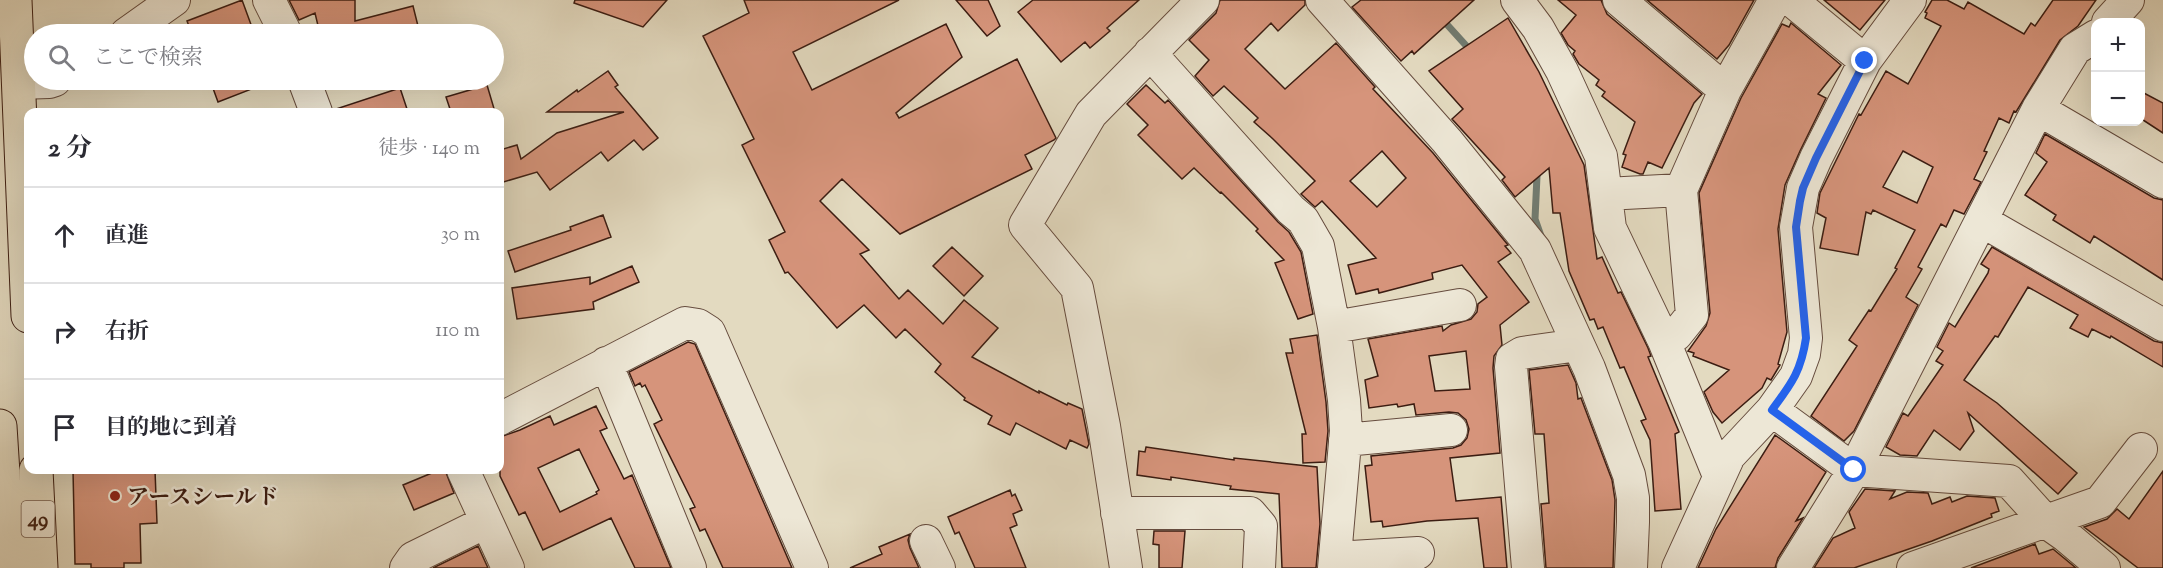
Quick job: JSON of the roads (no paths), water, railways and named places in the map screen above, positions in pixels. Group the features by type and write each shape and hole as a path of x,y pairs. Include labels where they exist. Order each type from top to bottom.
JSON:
{"highway":[{"path":"15,0 24,212"},
{"path":"19,83 20,0"},
{"name":"49","path":"0,426 9,568"},
{"name":"49","path":"36,474 40,568"}],"street":[{"path":"140,24 174,0"},
{"path":"269,0 281,24"},
{"path":"1322,0 1448,141 1535,250 1589,368 1629,475 1633,498 1631,568"},
{"path":"1517,0 1538,28 1562,71 1602,156 1610,228 1664,341 1719,476"},
{"path":"1619,0 1725,90"},
{"path":"1664,341 1676,335 1692,315 1681,190 1725,90 1774,0"},
{"path":"1791,0 1865,61"},
{"path":"1678,568 1729,456 1772,410 1796,376 1804,354 1806,338 1796,227 1803,188 1865,61 1910,0"},
{"path":"2112,18 2128,0"},
{"path":"1125,568 1104,426 1077,288 1025,225 1091,114 1195,2"},
{"path":"1793,568 1854,470 2038,110 2075,49 2091,39"},
{"path":"1150,53 1291,210 1303,220 1318,246 1334,327 1344,400 1345,440 1334,563 1418,553"},
{"path":"19,83 24,83"},
{"path":"308,90 314,108"},
{"path":"2038,110 2163,182"},
{"path":"1606,194 1681,190"},
{"path":"1982,221 2163,325"},
{"path":"1334,327 1460,305"},
{"path":"504,417 685,323 698,325 709,332 812,568"},
{"path":"1528,568 1510,367 1512,359 1522,353 1578,345"},
{"path":"606,363 690,568"},
{"path":"1772,410 1854,470 2009,482 2046,522 2104,568"},
{"path":"1345,440 1451,430"},
{"path":"1913,568 2100,502 2141,449"},
{"path":"465,474 508,568"},
{"path":"1117,513 1250,513 1261,526 1259,568"},
{"path":"406,568 413,558 486,522"}],"waterway":[{"path":"1442,19 1471,51"},
{"path":"1534,171 1537,176 1535,219 1541,236"}],"place":[{"name":"アースシールド","path":"115,496"}]}
